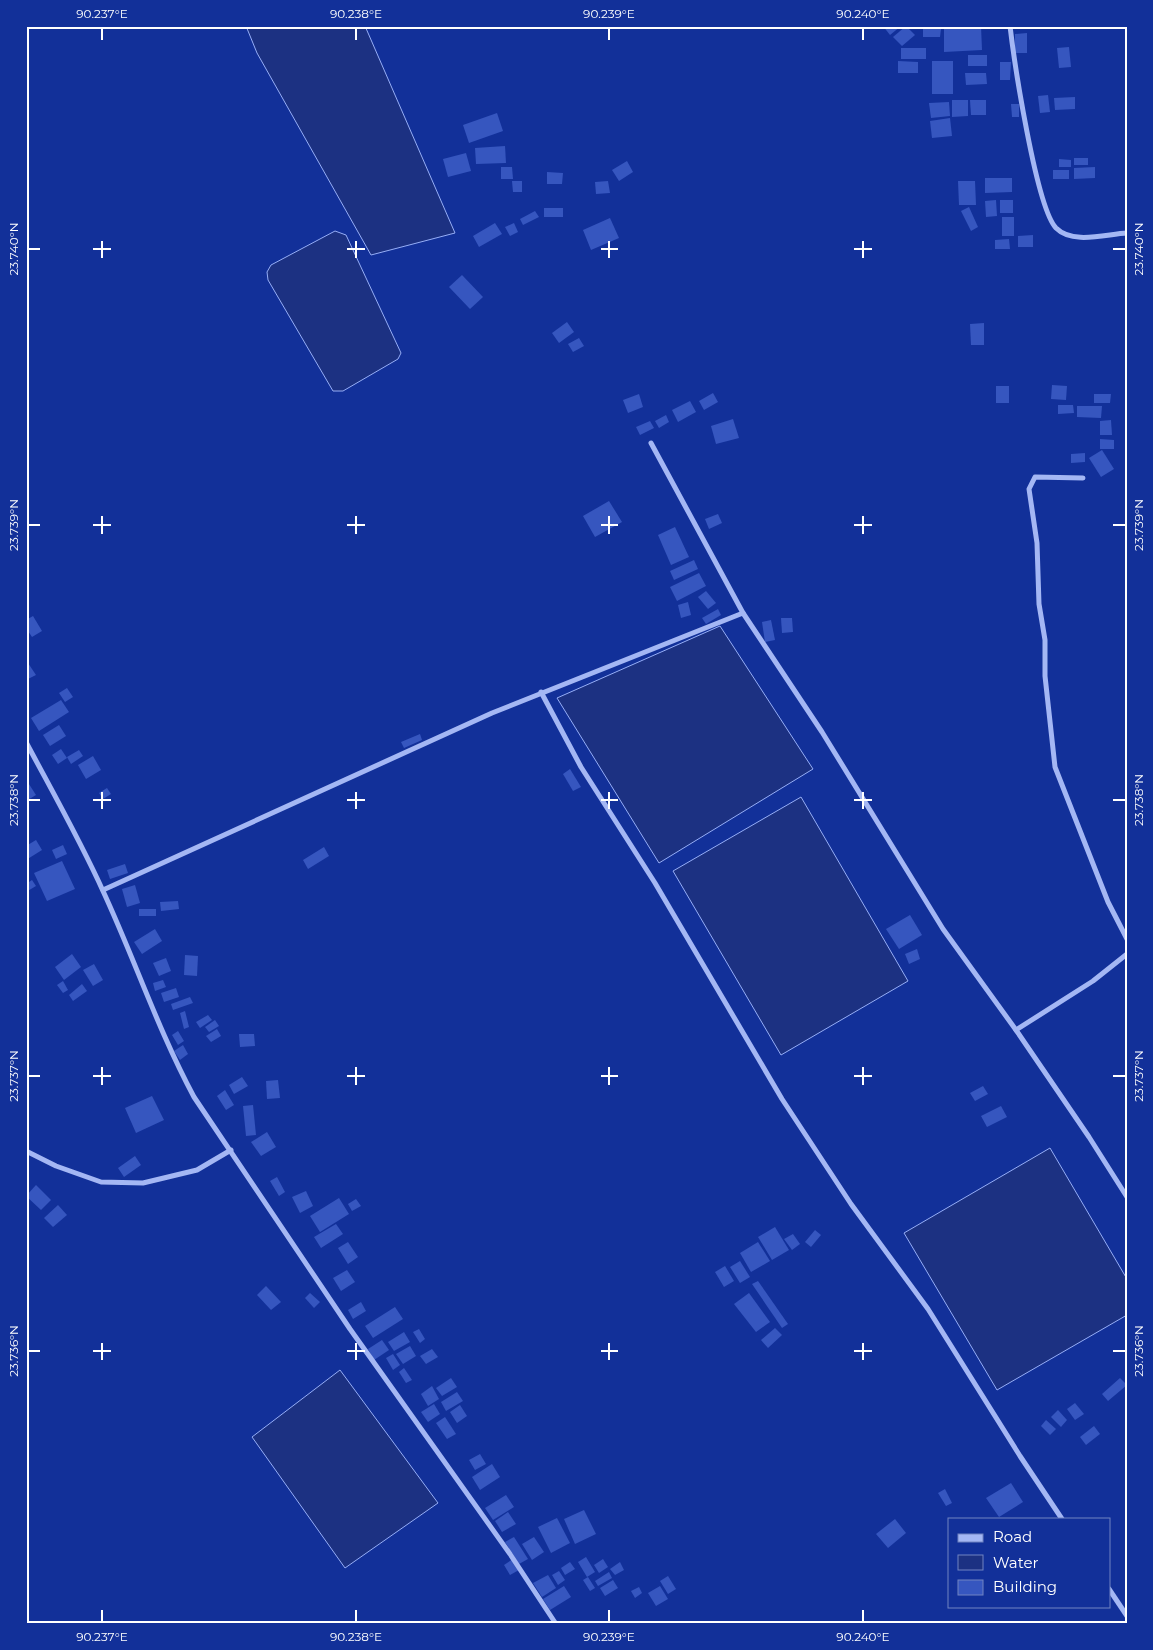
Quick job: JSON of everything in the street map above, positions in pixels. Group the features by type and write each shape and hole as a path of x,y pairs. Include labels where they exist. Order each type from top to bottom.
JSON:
{"street":[{"path":"1010,26 1021,97 1039,184 1049,217 1056,228 1068,235 1085,237 1127,233"},
{"path":"651,443 743,613 822,732 943,929 1089,1136 1127,1197"},
{"path":"1083,478 1034,477 1029,489 1036,543 1039,604 1045,640 1045,676 1055,767 1108,902 1127,939"},
{"path":"103,890 384,761 542,692 743,613"},
{"path":"542,692 581,767 655,883 782,1098 851,1204 928,1309 1020,1456 1061,1518"},
{"path":"26,742 103,890 173,1058 194,1097 350,1329 510,1554 556,1624"},
{"path":"1016,1030 1093,981 1127,954"},
{"path":"26,1150 56,1166 101,1182 143,1183 197,1170 231,1150"},
{"path":"1110,1590 1127,1616"}],"water":[{"path":"246,26 365,26 455,233 371,255 257,53"},
{"path":"335,231 346,235 401,353 398,359 343,391 333,391 268,280 267,272 271,265"},
{"path":"720,626 813,769 659,863 557,698"},
{"path":"801,797 908,981 781,1055 673,871"},
{"path":"1050,1148 1127,1279 1127,1315 997,1390 904,1233"},
{"path":"340,1370 438,1503 345,1568 252,1437"}],"building":[{"path":"883,26 901,26 890,35"},
{"path":"906,26 915,35 902,46 893,37"},
{"path":"944,26 981,26 982,50 944,52"},
{"path":"923,29 941,29 940,37 923,37"},
{"path":"1027,33 1027,53 1015,53 1015,34"},
{"path":"1069,47 1071,67 1059,68 1057,48"},
{"path":"901,48 926,48 926,59 901,59"},
{"path":"968,55 987,55 987,66 968,66"},
{"path":"898,61 918,62 918,73 898,73"},
{"path":"932,61 953,61 953,94 932,94"},
{"path":"1000,62 1011,62 1010,80 1000,80"},
{"path":"965,73 986,73 987,84 966,85"},
{"path":"1048,95 1050,112 1040,113 1038,96"},
{"path":"1075,97 1075,109 1055,110 1054,98"},
{"path":"952,100 968,100 968,116 952,117"},
{"path":"970,100 986,100 986,115 971,115"},
{"path":"949,102 950,116 931,118 929,103"},
{"path":"1011,104 1019,104 1019,117 1012,117"},
{"path":"497,113 503,131 469,143 463,125"},
{"path":"950,118 952,136 932,138 930,121"},
{"path":"505,146 506,163 476,164 475,148"},
{"path":"466,153 471,171 448,177 443,159"},
{"path":"1074,158 1088,158 1088,165 1074,165"},
{"path":"1059,159 1071,160 1071,167 1059,167"},
{"path":"627,161 633,172 619,181 612,170"},
{"path":"501,167 512,167 513,179 501,179"},
{"path":"1095,167 1095,178 1074,179 1074,168"},
{"path":"1053,170 1069,170 1069,179 1053,179"},
{"path":"547,172 563,173 562,184 547,184"},
{"path":"985,178 1012,178 1012,192 985,193"},
{"path":"512,181 522,181 522,192 513,192"},
{"path":"608,181 610,193 596,194 595,182"},
{"path":"958,181 975,181 976,205 959,205"},
{"path":"996,200 997,216 986,217 985,201"},
{"path":"1000,200 1013,200 1013,213 1000,213"},
{"path":"969,207 978,227 971,231 961,211"},
{"path":"544,208 563,208 563,217 544,217"},
{"path":"535,211 539,217 523,225 520,219"},
{"path":"1002,217 1014,217 1014,236 1002,236"},
{"path":"610,218 619,238 591,250 583,230"},
{"path":"495,223 502,234 479,247 473,236"},
{"path":"514,223 518,232 510,236 505,227"},
{"path":"1033,235 1033,247 1018,247 1018,236"},
{"path":"1009,239 1010,249 995,249 995,240"},
{"path":"462,275 483,297 470,309 449,287"},
{"path":"567,322 574,332 559,343 552,333"},
{"path":"984,323 984,345 971,345 970,324"},
{"path":"579,338 584,346 573,352 568,344"},
{"path":"1052,385 1067,386 1066,400 1051,399"},
{"path":"996,386 1009,386 1009,403 996,403"},
{"path":"713,393 718,402 704,410 699,401"},
{"path":"639,394 643,407 628,413 623,400"},
{"path":"1094,394 1111,394 1110,403 1094,403"},
{"path":"690,401 696,412 678,422 672,410"},
{"path":"1058,405 1073,405 1074,413 1058,414"},
{"path":"1077,406 1102,406 1101,418 1077,417"},
{"path":"666,415 669,422 659,428 655,421"},
{"path":"733,419 739,438 716,444 711,426"},
{"path":"1111,420 1112,435 1100,435 1100,421"},
{"path":"650,421 654,428 640,435 636,427"},
{"path":"1100,439 1114,440 1114,449 1100,449"},
{"path":"1102,450 1114,469 1101,477 1089,458"},
{"path":"1085,453 1085,462 1071,463 1071,454"},
{"path":"609,501 622,522 595,537 583,516"},
{"path":"718,514 722,523 709,529 705,519"},
{"path":"675,527 689,557 671,565 658,535"},
{"path":"694,560 698,569 674,580 670,571"},
{"path":"699,573 706,586 677,601 670,587"},
{"path":"706,591 716,603 708,609 698,597"},
{"path":"688,602 691,615 681,618 678,605"},
{"path":"718,609 721,615 706,624 702,618"},
{"path":"33,616 42,631 32,637 26,628 26,620"},
{"path":"781,618 792,618 793,632 782,633"},
{"path":"771,620 775,640 765,642 762,622"},
{"path":"26,660 36,675 26,680"},
{"path":"67,688 73,697 65,702 59,693"},
{"path":"61,700 69,712 39,731 31,718"},
{"path":"59,725 66,736 50,746 43,735"},
{"path":"420,734 422,740 404,748 401,742"},
{"path":"61,749 67,758 58,764 52,755"},
{"path":"79,750 83,756 71,764 67,757"},
{"path":"93,756 101,770 86,779 78,765"},
{"path":"570,769 581,787 573,791 563,774"},
{"path":"26,782 36,795 26,801"},
{"path":"107,788 111,794 103,799 99,793"},
{"path":"36,840 42,850 26,860 26,846"},
{"path":"63,845 67,854 56,859 52,850"},
{"path":"324,847 329,856 308,869 303,860"},
{"path":"62,861 75,889 47,901 34,873"},
{"path":"125,864 128,873 110,879 107,870"},
{"path":"32,880 36,886 26,892 26,884"},
{"path":"135,885 140,903 127,907 122,889"},
{"path":"178,901 179,909 161,911 160,902"},
{"path":"139,909 156,909 156,916 139,916"},
{"path":"910,915 922,935 899,949 886,929"},
{"path":"155,929 162,941 142,954 134,942"},
{"path":"917,949 920,959 909,964 905,954"},
{"path":"72,954 81,967 64,980 55,967"},
{"path":"185,955 198,956 197,976 184,975"},
{"path":"166,958 171,971 159,976 153,963"},
{"path":"94,964 103,980 93,986 83,970"},
{"path":"163,980 166,987 155,991 153,983"},
{"path":"63,981 68,990 63,993 57,985"},
{"path":"82,984 87,991 73,1001 69,995"},
{"path":"176,988 179,997 164,1002 161,993"},
{"path":"190,997 193,1003 173,1010 171,1004"},
{"path":"185,1011 189,1027 184,1029 180,1013"},
{"path":"208,1015 212,1020 200,1028 196,1022"},
{"path":"215,1020 219,1026 209,1032 205,1027"},
{"path":"217,1029 221,1036 211,1042 206,1036"},
{"path":"178,1031 184,1041 178,1045 172,1035"},
{"path":"239,1034 254,1034 255,1046 240,1047"},
{"path":"183,1045 188,1054 180,1060 174,1051"},
{"path":"242,1077 248,1086 234,1094 229,1085"},
{"path":"278,1080 280,1098 267,1099 266,1081"},
{"path":"983,1086 988,1094 975,1101 970,1093"},
{"path":"225,1090 234,1105 226,1110 217,1096"},
{"path":"152,1096 164,1120 136,1133 125,1108"},
{"path":"253,1105 256,1135 246,1136 243,1106"},
{"path":"1001,1106 1007,1117 987,1127 981,1116"},
{"path":"267,1132 276,1147 261,1156 251,1142"},
{"path":"135,1156 141,1165 124,1177 118,1168"},
{"path":"277,1177 285,1192 279,1196 270,1181"},
{"path":"36,1185 51,1200 41,1210 26,1196"},
{"path":"306,1191 313,1206 300,1213 292,1197"},
{"path":"339,1198 349,1214 320,1232 310,1216"},
{"path":"356,1199 361,1206 352,1211 348,1204"},
{"path":"58,1205 67,1215 53,1227 44,1218"},
{"path":"336,1224 343,1234 321,1248 314,1237"},
{"path":"775,1227 789,1250 772,1260 758,1237"},
{"path":"815,1230 821,1235 811,1247 805,1242"},
{"path":"793,1234 800,1244 792,1250 784,1239"},
{"path":"348,1242 358,1257 348,1264 338,1248"},
{"path":"758,1242 770,1261 751,1272 740,1253"},
{"path":"740,1261 750,1277 740,1283 730,1267"},
{"path":"725,1266 734,1281 724,1287 715,1272"},
{"path":"347,1270 355,1282 341,1291 333,1278"},
{"path":"758,1281 788,1324 782,1328 752,1284"},
{"path":"266,1286 281,1302 271,1310 257,1295"},
{"path":"310,1293 320,1302 314,1308 305,1298"},
{"path":"749,1293 770,1322 756,1332 734,1304"},
{"path":"361,1302 366,1311 353,1319 348,1310"},
{"path":"395,1307 403,1319 373,1338 365,1326"},
{"path":"775,1328 782,1335 768,1348 761,1340"},
{"path":"419,1329 425,1339 420,1343 413,1332"},
{"path":"404,1332 410,1342 394,1351 388,1342"},
{"path":"382,1340 389,1350 374,1360 368,1349"},
{"path":"410,1346 416,1356 403,1364 396,1354"},
{"path":"432,1349 438,1357 426,1364 420,1356"},
{"path":"393,1354 400,1365 393,1370 386,1358"},
{"path":"404,1368 412,1380 406,1383 399,1372"},
{"path":"451,1378 457,1387 442,1396 436,1388"},
{"path":"1120,1378 1127,1385 1108,1401 1102,1394"},
{"path":"432,1386 439,1399 428,1406 421,1394"},
{"path":"457,1392 463,1401 446,1411 441,1402"},
{"path":"1075,1403 1084,1414 1075,1420 1067,1409"},
{"path":"434,1404 440,1414 428,1422 421,1412"},
{"path":"460,1405 467,1416 457,1423 450,1412"},
{"path":"1058,1410 1067,1420 1061,1427 1051,1417"},
{"path":"445,1417 456,1434 447,1439 436,1423"},
{"path":"1046,1420 1056,1429 1050,1435 1041,1426"},
{"path":"1094,1426 1100,1434 1086,1445 1080,1437"},
{"path":"480,1454 486,1464 475,1470 469,1460"},
{"path":"492,1464 500,1477 480,1490 472,1477"},
{"path":"1011,1483 1023,1502 999,1517 986,1498"},
{"path":"945,1489 952,1503 946,1506 938,1493"},
{"path":"506,1495 514,1507 493,1520 485,1508"},
{"path":"584,1510 596,1534 575,1544 564,1519"},
{"path":"508,1512 516,1524 502,1532 495,1521"},
{"path":"557,1518 570,1543 551,1553 538,1527"},
{"path":"895,1519 906,1533 888,1548 876,1534"},
{"path":"514,1537 528,1559 519,1564 505,1542"},
{"path":"534,1537 544,1552 532,1560 522,1544"},
{"path":"586,1557 595,1572 587,1577 578,1562"},
{"path":"513,1559 519,1570 510,1575 504,1565"},
{"path":"603,1559 608,1567 599,1573 594,1565"},
{"path":"570,1562 575,1569 565,1575 561,1568"},
{"path":"620,1562 624,1570 615,1575 610,1569"},
{"path":"559,1571 565,1580 558,1585 552,1575"},
{"path":"609,1572 612,1578 598,1586 595,1581"},
{"path":"548,1575 556,1588 542,1597 533,1583"},
{"path":"668,1576 676,1589 668,1594 660,1581"},
{"path":"588,1577 595,1588 590,1591 583,1580"},
{"path":"613,1580 618,1588 605,1596 600,1588"},
{"path":"564,1586 571,1597 550,1610 543,1599"},
{"path":"660,1586 668,1599 656,1606 648,1593"},
{"path":"639,1587 642,1593 635,1598 631,1591"}]}
